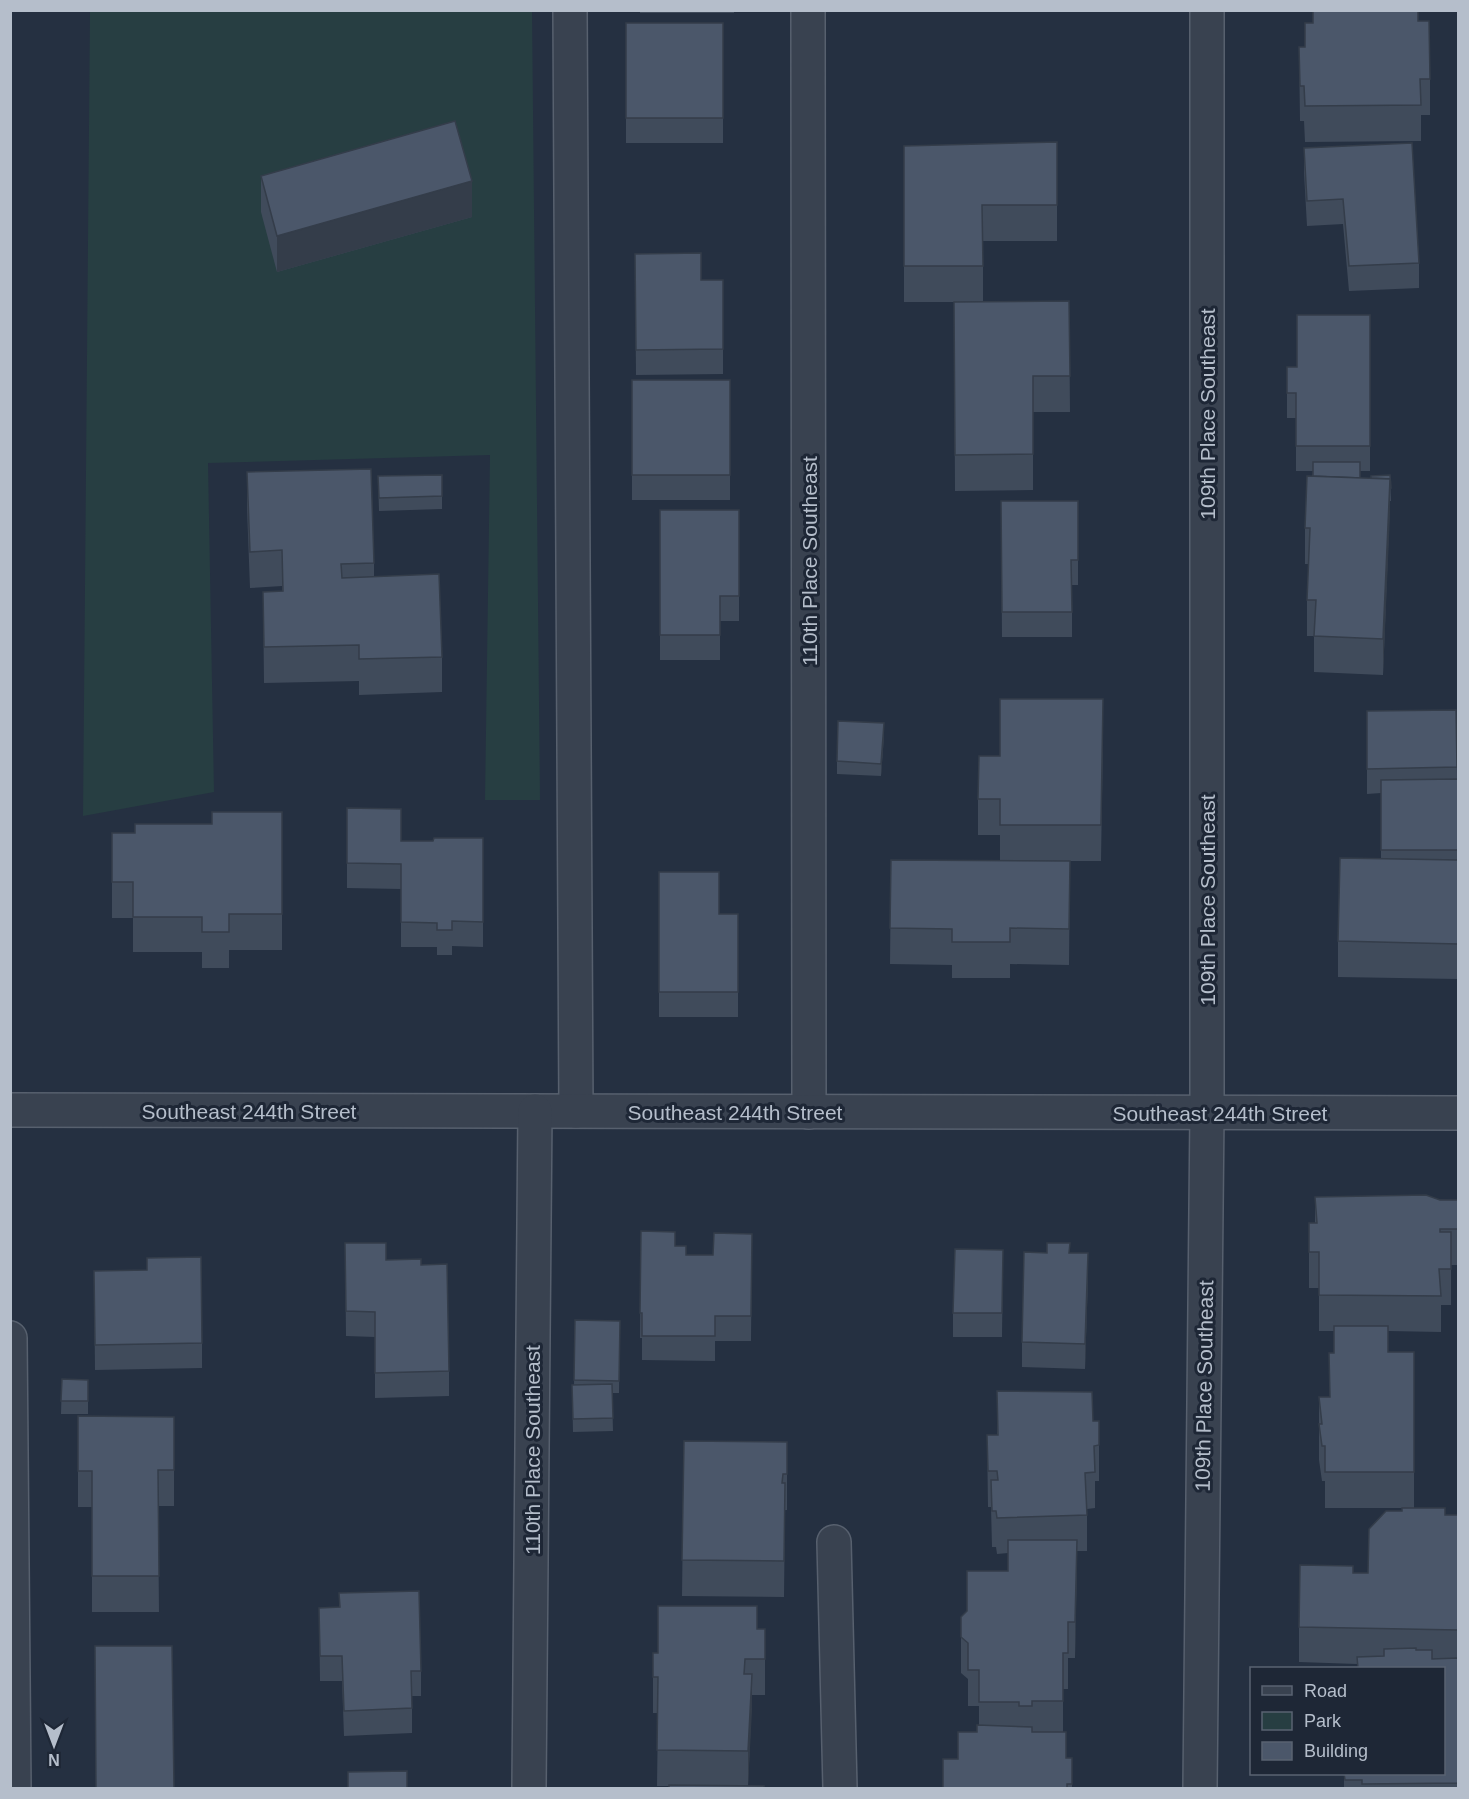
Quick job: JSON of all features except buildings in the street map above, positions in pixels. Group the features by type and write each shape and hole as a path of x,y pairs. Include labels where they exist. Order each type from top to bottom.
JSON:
{"street":[{"path":"570,10 576,1111"},
{"name":"110th Place Southeast","path":"808,10 809,1112"},
{"name":"109th Place Southeast","path":"1200,1788 1207,1113 1207,10"},
{"name":"Southeast 244th Street","path":"10,1110 1458,1113"},
{"name":"110th Place Southeast","path":"529,1788 535,1111"},
{"path":"10,1338 15,1788"},
{"path":"834,1542 840,1788"}],"green space":[{"path":"90,11 532,11 540,800 485,800 490,455 208,463 214,792 83,816"}]}
